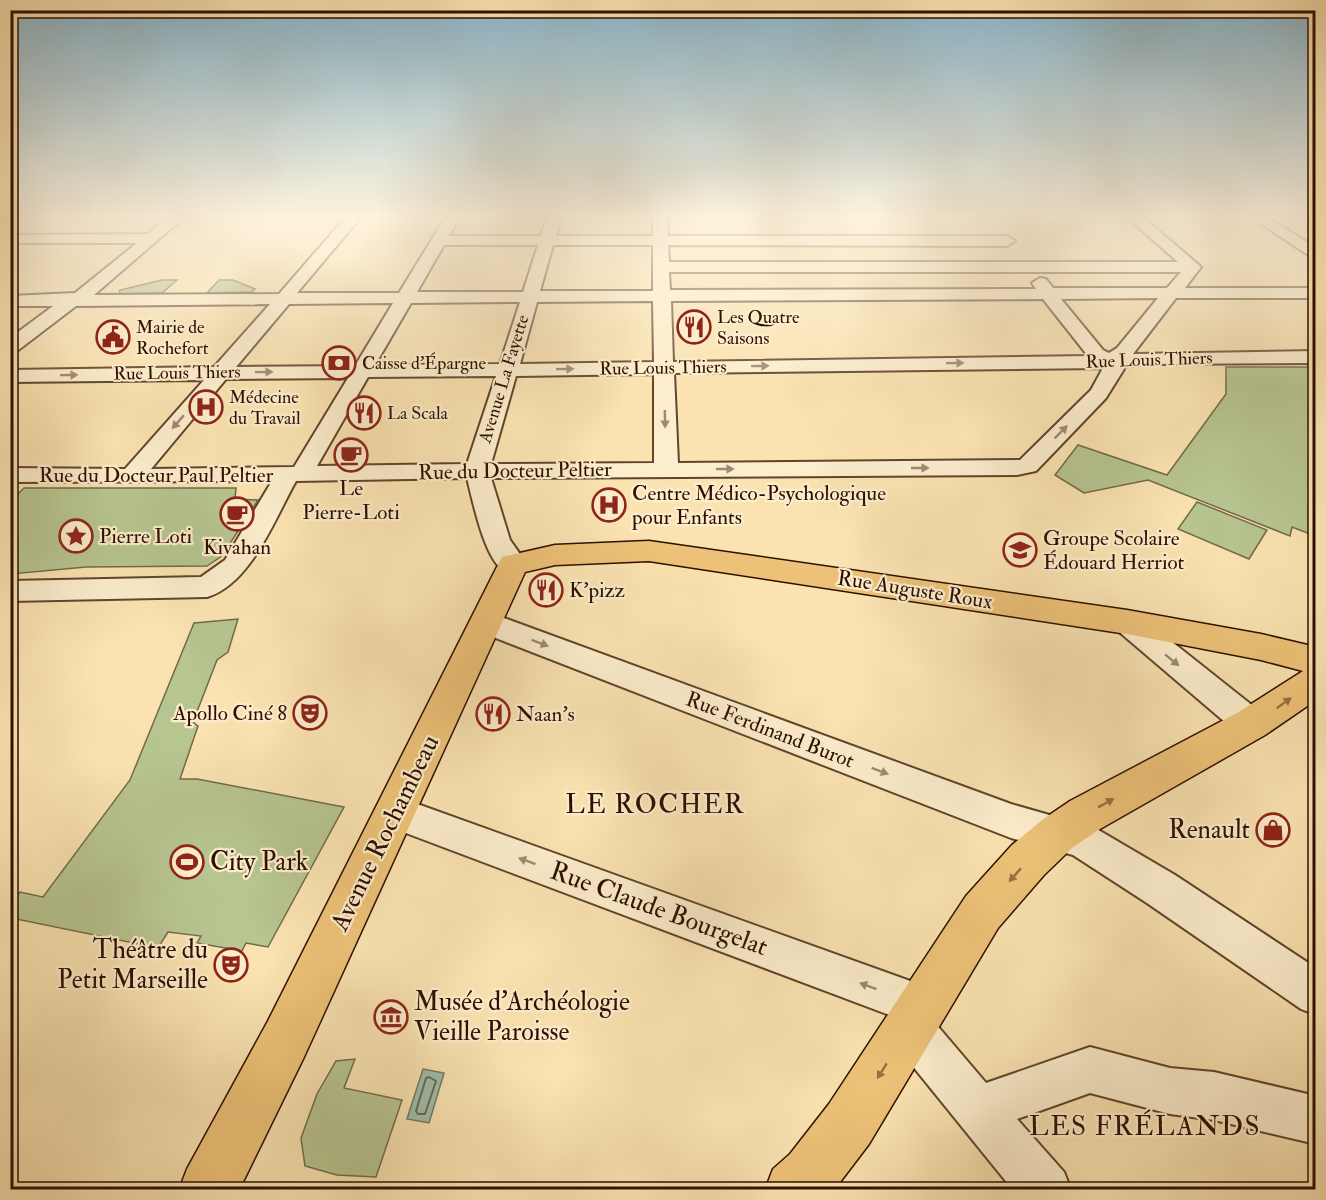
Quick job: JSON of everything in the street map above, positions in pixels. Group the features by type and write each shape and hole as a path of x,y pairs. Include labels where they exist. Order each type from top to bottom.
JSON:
{"main road":[{"name":"Rue Auguste Roux","path":"513,564 555,555 649,551 1127,622 1261,647 1316,661"},
{"name":"Avenue Rochambeau","path":"207,1190 270,1073 513,564"},
{"path":"794,1190 810,1174 849,1124 982,912 1028,860 1057,834 1085,815 1251,724 1316,681"}],"street":[{"path":"10,347 71,301 81,297 108,274"},
{"path":"132,476 305,274"},
{"path":"10,591 207,587 235,565 362,371 419,274"},
{"name":"Avenue La Fayette","path":"477,471 536,274"},
{"path":"662,274 666,470"},
{"path":"851,274 858,294"},
{"path":"1034,274 1096,354 1109,362 1124,352 1188,274"},
{"path":"10,301 858,294 1316,293"},
{"name":"Rue Louis Thiers","path":"10,376 1109,362 1148,358 1316,357"},
{"name":"Rue du Docteur Peltier","path":"294,474 1017,468 1028,466 1099,394 1114,369 1109,362"},
{"path":"477,471 497,542 513,564"},
{"name":"Rue du Docteur Paul Peltier","path":"10,474 132,476 294,474"},
{"name":"Rue Ferdinand Burot","path":"485,622 1011,821 1082,840 1161,889 1316,994"},
{"path":"1127,622 1251,724"},
{"name":"Rue Claude Bourgelat","path":"395,812 916,1017"},
{"path":"916,1017 977,1110 1046,1190"},
{"path":"977,1110 1090,1070 1170,1091 1214,1096 1316,1120"}],"green space":[{"path":"162,280 177,280 162,293 119,294 120,290"},
{"path":"219,280 233,280 255,289 251,292 207,293"},
{"path":"1226,367 1315,367 1315,536 1292,527 1290,536 1148,480 1084,493 1055,475 1078,445 1167,475 1226,394"},
{"path":"24,488 236,488 235,499 258,500 222,556 207,566 86,567 11,574 11,501"},
{"path":"1197,502 1267,530 1249,559 1178,529"},
{"path":"238,619 228,652 217,660 193,722 198,726 180,779 197,779 344,807 268,947 246,943 242,951 197,943 201,936 168,932 158,948 11,918 11,904 20,892 43,897 130,780 194,623"},
{"path":"355,1059 344,1088 402,1100 376,1177 337,1175 305,1166 301,1138 317,1094 336,1061"}],"water":[{"path":"423,1069 444,1073 429,1123 407,1119"}],"place":[{"name":"Les Quatre Saisons","path":"694,327"},
{"name":"Mairie de Rochefort","path":"113,337"},
{"name":"Caisse d'Épargne","path":"339,363"},
{"name":"Médecine du Travail","path":"206,407"},
{"name":"La Scala","path":"364,413"},
{"name":"Le Pierre-Loti","path":"351,455"},
{"name":"Centre Médico-Psychologique pour Enfants","path":"609,505"},
{"name":"Kivahan","path":"237,514"},
{"name":"Pierre Loti","path":"76,536"},
{"name":"Groupe Scolaire Édouard Herriot","path":"1020,550"},
{"name":"K'pizz","path":"546,590"},
{"name":"Apollo Ciné 8","path":"310,713"},
{"name":"Naan's","path":"493,714"},
{"name":"Renault","path":"1273,830"},
{"name":"City Park","path":"187,862"},
{"name":"Théâtre du Petit Marseille","path":"231,965"},
{"name":"Musée d'Archéologie Vieille Paroisse","path":"391,1017"}],"district":[{"name":"LE ROCHER","path":"655,804"},
{"name":"LES FRÉLANDS","path":"1145,1126"}]}
